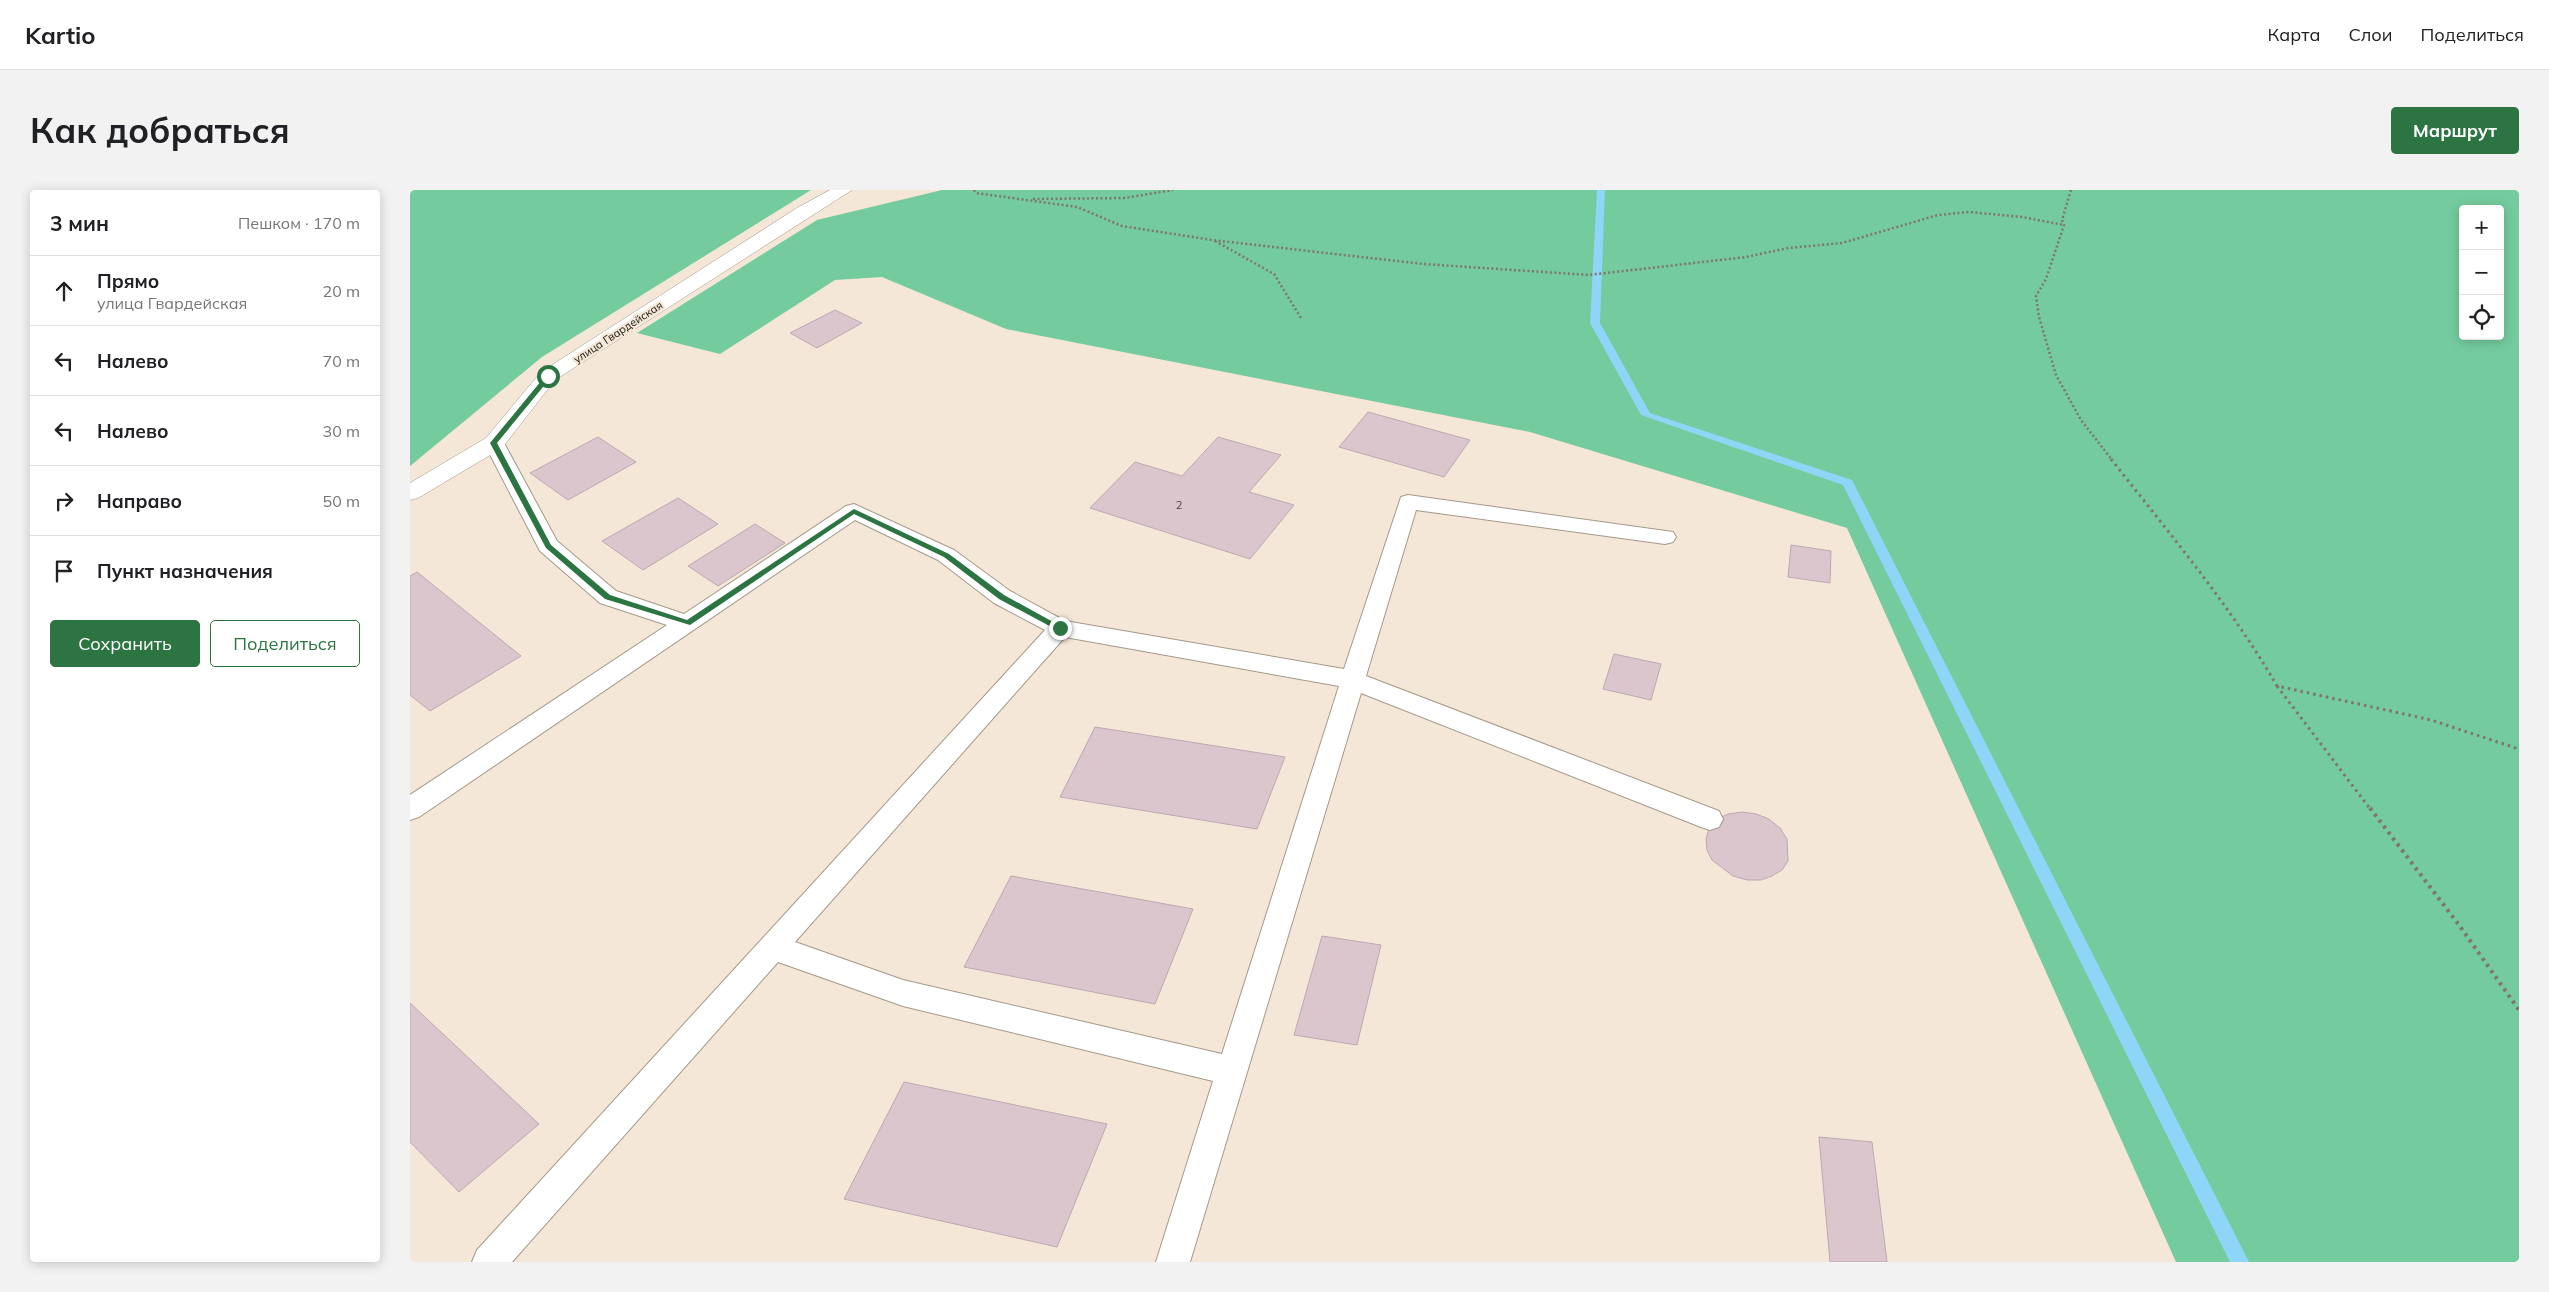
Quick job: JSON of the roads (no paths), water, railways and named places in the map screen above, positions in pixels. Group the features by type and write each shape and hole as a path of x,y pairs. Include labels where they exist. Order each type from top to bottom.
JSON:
{"street":[{"name":"улица Гвардейская","path":"410,493 494,443 548,376 803,212 843,190"}],"lane":[{"path":"494,443 548,546 608,597 688,623"},
{"path":"1173,1262 1408,502 1665,538"},
{"path":"410,809 854,511 946,555 1002,597 1060,628 1353,680 1710,819"},
{"path":"490,1262 1060,628"},
{"path":"772,947 903,993 1232,1071"}],"waterway":[{"path":"1601,190 1595,323 1646,415 1848,483 2240,1262"}]}
